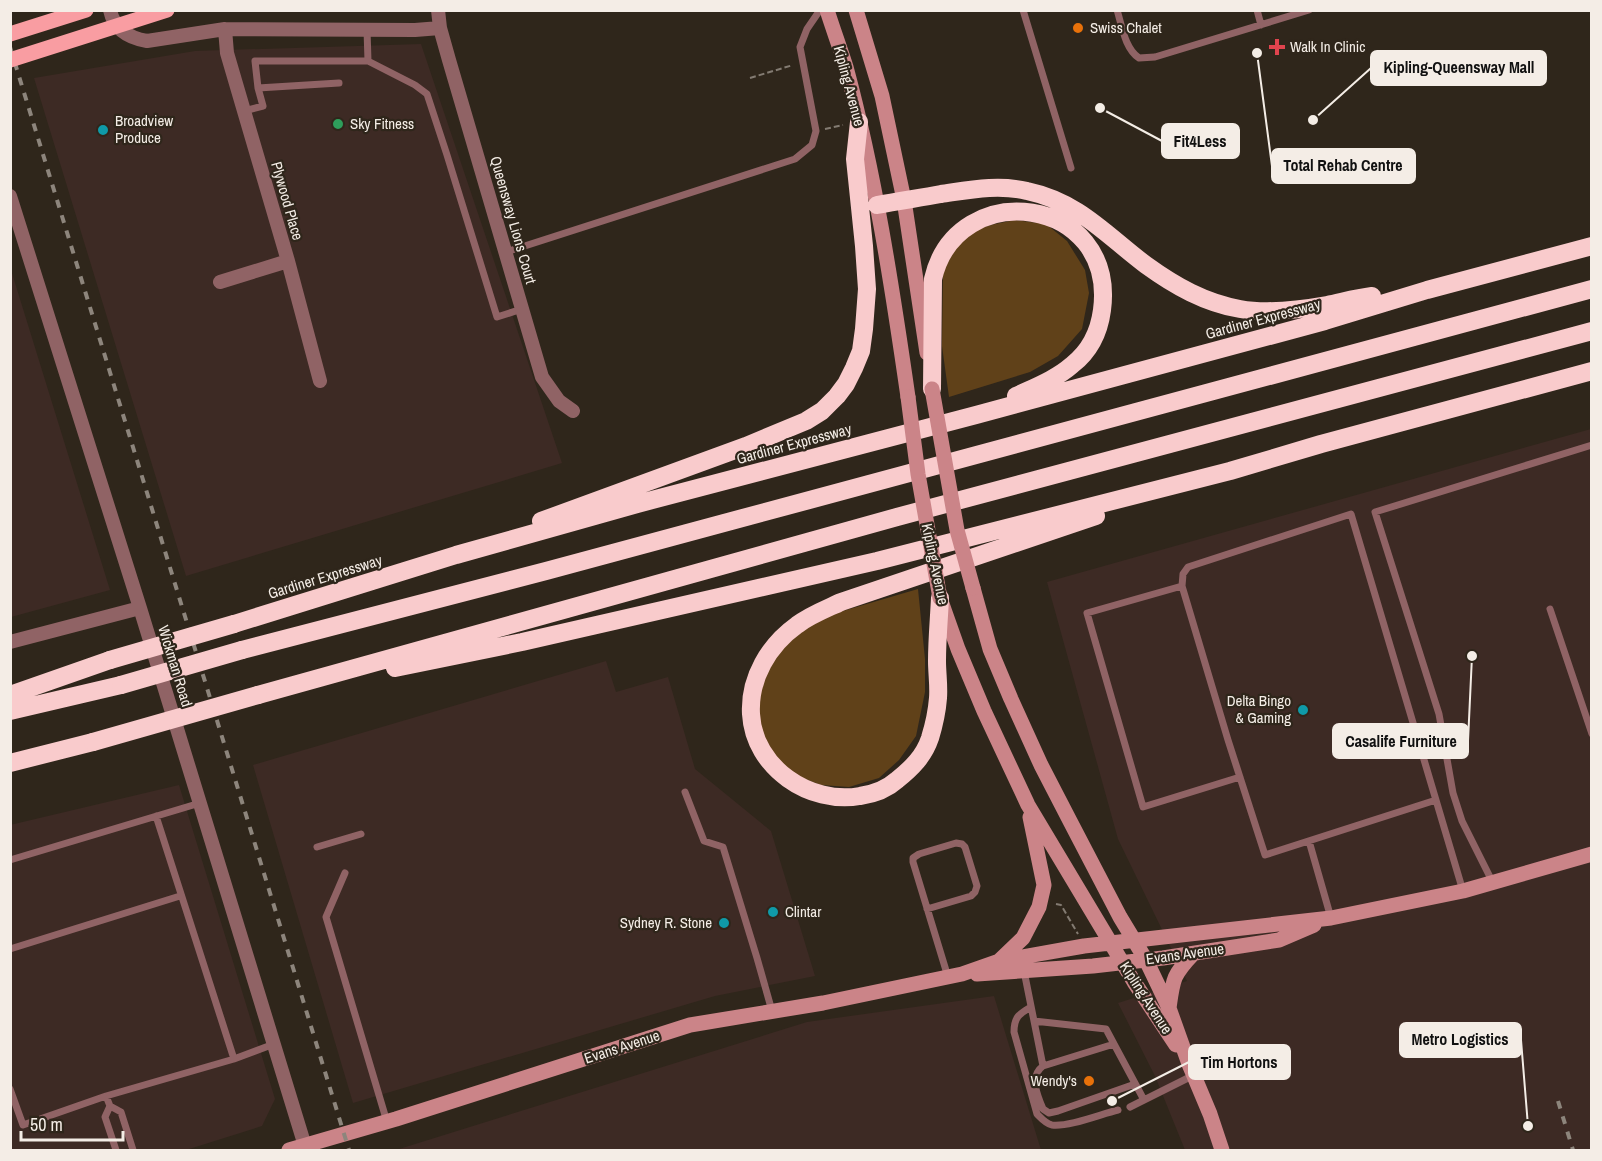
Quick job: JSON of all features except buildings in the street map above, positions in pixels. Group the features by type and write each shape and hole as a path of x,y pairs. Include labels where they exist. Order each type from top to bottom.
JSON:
{"highway":[{"path":"456,555 569,509 735,450 806,422 822,411 837,396 846,384 861,351 864,328 867,289 855,159 859,122"},
{"path":"877,205 979,189 1003,188 1027,191 1064,203 1081,213 1144,263 1190,293 1209,301 1240,309 1288,310 1427,290"},
{"path":"932,389 933,279 936,265 953,240 975,222 999,213 1033,213 1050,217 1071,229 1087,243 1094,255 1103,284 1100,323 1094,341 1072,366 1058,375 976,415"},
{"name":"Gardiner Expressway","path":"10,695 110,660 456,555 637,504 1325,321 1427,290 1592,246"},
{"path":"10,711 121,685 242,650 558,568 1592,289"},
{"path":"10,763 93,742 897,517 1592,331"},
{"path":"940,598 938,697 935,718 930,739 920,758 908,772 889,787 847,799 821,795 800,787 783,776 763,751 755,735 751,714 753,688 760,667 773,648 797,624 820,612 842,602 1230,471 1321,444 1592,372"},
{"path":"258,695 522,642 866,564 1230,471"}],"main road":[{"path":"10,34 86,10"},
{"path":"10,60 167,10"},
{"name":"Kipling Avenue","path":"827,10 845,66 877,205 895,302 920,484 940,598 984,711 1028,805 1098,925 1191,1070"},
{"name":"Kipling Avenue","path":"856,10 882,96 904,200 932,389 957,530 990,649 1041,765 1120,917 1146,960 1169,1008 1222,1150"},
{"path":"999,961 1023,938 1039,907 1044,885 1028,805"},
{"name":"Evans Avenue","path":"289,1150 387,1122 690,1025 833,1000 955,975 999,961 1110,942 1331,918 1463,891 1592,854"},
{"name":"Evans Avenue","path":"955,975 1122,963 1193,954 1279,940 1331,918"},
{"path":"1169,1008 1172,984 1178,970 1193,954"}],"street":[{"path":"110,10 121,31 147,41 225,29 415,30 440,28 438,10"},
{"name":"Queensway Lions Court","path":"440,28 542,377 559,401 573,411"},
{"name":"Plywood Place","path":"225,29 227,53 288,261 320,381"},
{"name":"Wickman Road","path":"10,196 140,608 305,1146"},
{"path":"220,282 288,261"},
{"path":"10,642 140,608"}],"lane":[{"path":"506,252 795,159 812,145 816,131 800,48 807,30 820,10"},
{"path":"1023,10 1071,168"},
{"path":"1118,10 1129,46 1138,58 1155,57 1309,10"},
{"path":"1257,10 1261,25"},
{"path":"367,30 368,61"},
{"path":"244,111 263,106 255,61 368,61 415,85 427,94 497,317 522,309"},
{"path":"258,88 339,83"},
{"path":"1493,883 1462,821 1453,792 1439,714 1375,512 1592,445"},
{"path":"1436,800 1265,855 1182,586 1183,574 1188,567 1351,514 1436,800 1463,891"},
{"path":"1182,586 1087,614 1143,807 1240,777"},
{"path":"1550,609 1592,734"},
{"path":"685,792 704,841 723,847 772,1011"},
{"path":"10,860 200,802"},
{"path":"156,816 234,1059"},
{"path":"317,847 362,834"},
{"path":"1309,841 1331,918"},
{"path":"927,909 971,896 975,892 977,886 965,847 962,844 956,843 919,854 913,862 927,909 955,975"},
{"path":"345,873 326,917 387,1122"},
{"path":"10,949 180,896"},
{"path":"1024,971 1043,1066"},
{"path":"1031,1007 1016,1019 1014,1032 1037,1114 1051,1125 1068,1124 1118,1110"},
{"path":"1034,1021 1106,1029 1144,1100"},
{"path":"10,1089 23,1125 106,1096 234,1059 274,1044"},
{"path":"1114,1044 1043,1066 1038,1070 1035,1085 1043,1109 1050,1113 1058,1111 1135,1084"},
{"path":"1130,1107 1191,1070"},
{"path":"106,1096 110,1106 121,1112 133,1150"},
{"path":"110,1106 105,1117 116,1150"}],"path":[{"path":"750,78 803,62"},
{"path":"816,131 859,122"},
{"path":"1050,903 1061,904 1078,935"},
{"path":"1075,929 1080,928"}],"shaded area":[{"path":"421,44 562,463 186,576 34,78 195,51"},
{"path":"1015,220 1046,224 1067,241 1085,270 1089,293 1082,329 1058,356 1030,372 949,397 942,346 943,271 959,242 981,228"},
{"path":"11,270 110,590 10,617"},
{"path":"1591,429 1591,1150 1185,1150 1155,1076 1118,1003 1187,981 1118,839 1047,582"},
{"path":"918,589 925,659 925,692 916,736 899,760 879,778 849,787 821,785 797,776 775,757 761,730 757,706 765,673 781,650 807,627 836,613"},
{"path":"606,661 616,692 668,677 695,769 771,831 815,976 715,996 353,1103 253,765"},
{"path":"179,785 275,1099 262,1126 186,1150 11,1150 10,825"},
{"path":"994,996 1041,1150 396,1150 807,1022"}],"railway":[{"path":"10,47 349,1150"},
{"path":"1558,1101 1573,1150"}],"place":[{"name":"Swiss Chalet","path":"1078,28"},
{"name":"Walk In Clinic","path":"1277,47"},
{"name":"Total Rehab Centre","path":"1257,53"},
{"name":"Fit4Less","path":"1100,108"},
{"name":"Kipling-Queensway Mall","path":"1313,120"},
{"name":"Sky Fitness","path":"338,124"},
{"name":"Broadview Produce","path":"103,130"},
{"name":"Casalife Furniture","path":"1472,656"},
{"name":"Delta Bingo & Gaming","path":"1303,710"},
{"name":"Clintar","path":"773,912"},
{"name":"Sydney R. Stone","path":"724,923"},
{"name":"Wendy's","path":"1089,1081"},
{"name":"Tim Hortons","path":"1112,1101"},
{"name":"Metro Logistics","path":"1528,1126"}]}
